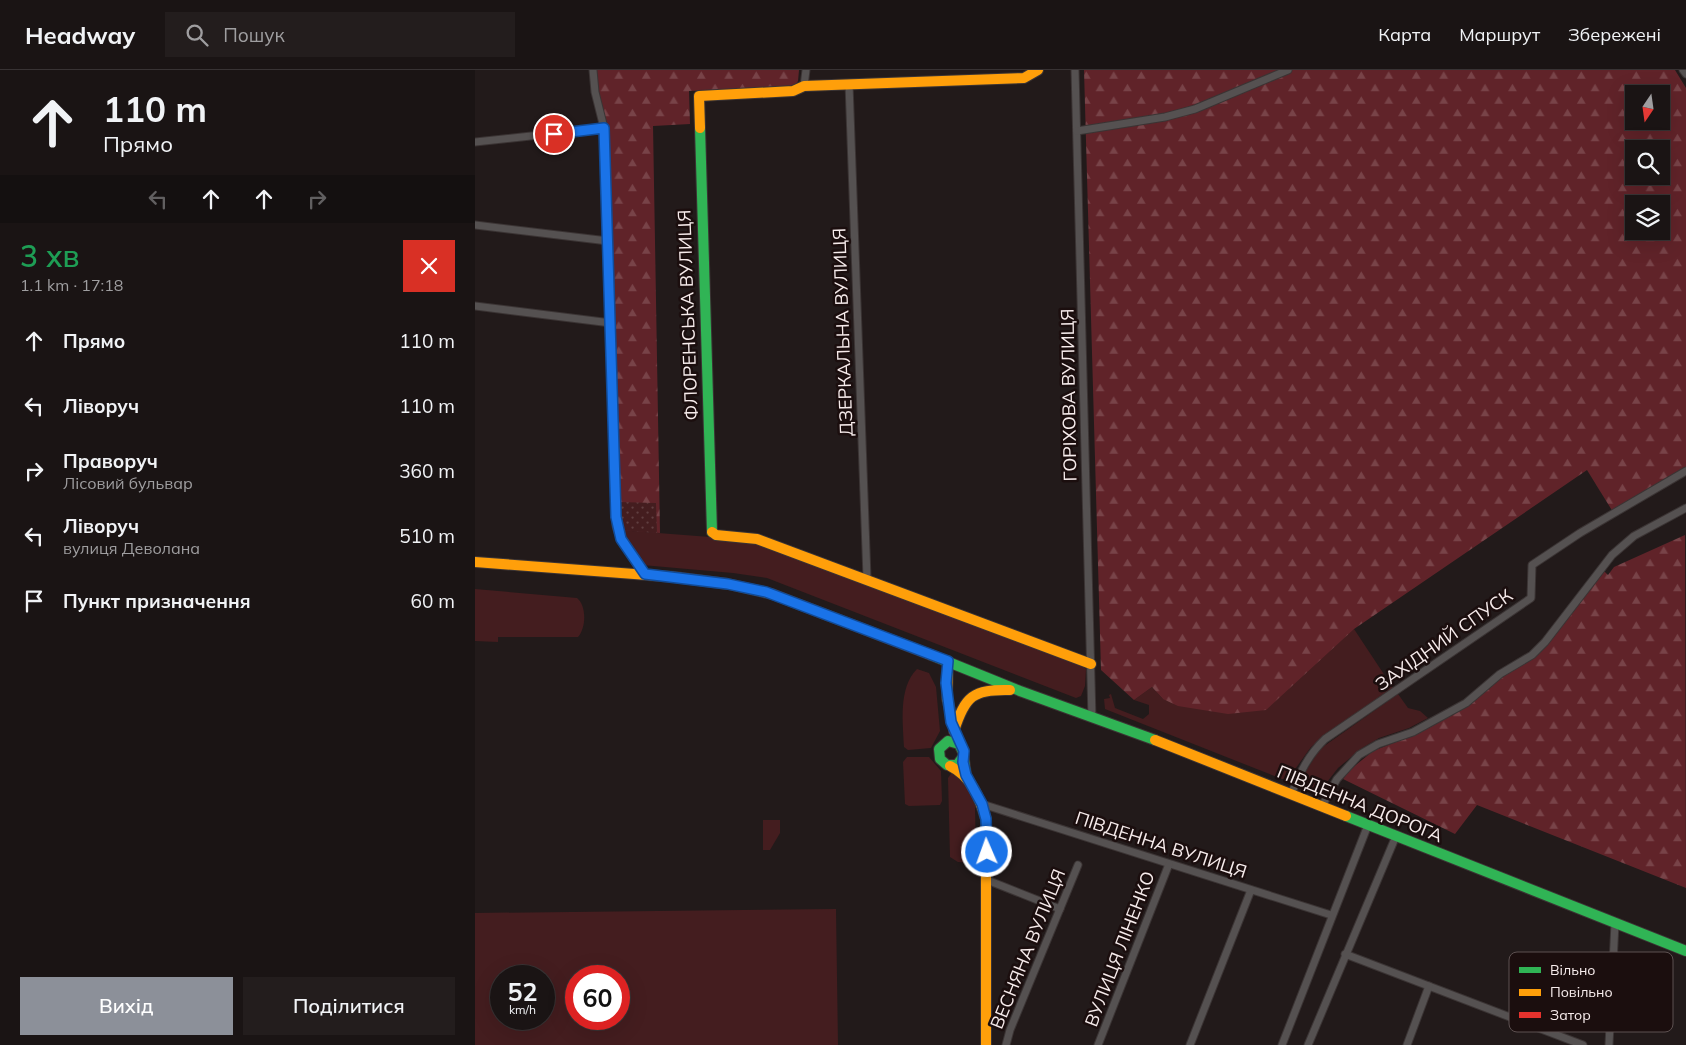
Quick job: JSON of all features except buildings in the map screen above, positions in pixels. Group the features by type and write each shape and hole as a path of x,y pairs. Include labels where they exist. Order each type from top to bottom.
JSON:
{"main road":[{"path":"804,86 1024,78 1038,70"},
{"name":"ФЛОРЕНСЬКА ВУЛИЦЯ","path":"804,86 793,91 699,96 711,532 716,535 757,539 867,578"},
{"name":"ПІВДЕННА ДОРОГА","path":"475,562 645,574 728,584 766,592 948,661 1020,691 1168,745 1686,951"},
{"path":"867,578 1091,664"},
{"path":"948,661 945,675 949,714 948,730 939,749 940,759 966,775"},
{"path":"954,731 961,708 971,695 986,690 1020,691"},
{"path":"949,714 961,745 966,775 982,804 987,827 986,1045"},
{"path":"943,744 954,741 961,745"},
{"path":"950,766 960,763 963,758"}],"street":[{"path":"593,70 595,92 604,128 616,526 621,539 645,574"},
{"path":"804,86 806,70"},
{"name":"ГОРІХОВА ВУЛИЦЯ","path":"1075,70 1092,718"},
{"path":"1077,131 1165,117 1195,109 1288,70"},
{"path":"1683,70 1686,74"},
{"name":"ДЗЕРКАЛЬНА ВУЛИЦЯ","path":"849,84 867,578"},
{"path":"475,142 604,128"},
{"path":"475,225 608,241"},
{"path":"475,306 611,323"},
{"name":"ЗАХІДНИЙ СПУСК","path":"1291,794 1312,750 1325,739 1531,598 1532,565 1580,532 1686,471"},
{"path":"1322,806 1337,779 1359,756 1378,744 1413,732 1467,703 1500,674 1532,655 1545,642 1612,554 1634,536 1686,508"},
{"name":"ПІВДЕННА ВУЛИЦЯ","path":"982,804 1331,915"},
{"path":"1282,1045 1331,915 1368,825"},
{"path":"1308,1045 1396,836"},
{"name":"ВУЛИЦЯ ЛІНЕНКО","path":"1098,1045 1169,864"},
{"name":"ВЕСНЯНА ВУЛИЦЯ","path":"1006,1045 1010,1030 1078,865"},
{"path":"987,880 1060,909"},
{"path":"1190,1045 1251,890"},
{"path":"1614,952 1615,923"},
{"path":"1345,954 1509,1017"},
{"path":"1407,1045 1429,986"},
{"path":"1549,1032 1583,1045"},
{"path":"1609,1045 1610,1032"}],"shaded area":[{"path":"618,502 656,503 657,533 619,530"},
{"path":"619,530 749,540 1083,666 1086,669 1085,686 1081,696 1076,698 767,578 642,565"},
{"path":"475,589 577,598 584,611 583,628 578,637 498,637 498,642 475,641"},
{"path":"1354,629 1393,688 1311,747 1288,779 1282,779 1105,709 1104,699 1110,698 1109,695 1111,694 1115,708 1143,719 1149,714 1149,705 1134,700 1152,687 1163,699"},
{"path":"917,669 929,673 936,687 940,731 931,748 908,750 904,747 904,696 911,677"},
{"path":"1398,694 1408,708 1420,711 1428,718 1409,728 1379,738 1362,748 1338,768 1320,791 1303,787 1306,771 1320,749"},
{"path":"907,757 929,757 941,771 942,801 940,805 909,806 905,804 903,762"},
{"path":"953,771 968,787 975,805 976,863 958,862 950,857 948,778"},
{"path":"763,820 780,820 780,833 770,850 763,850"},
{"path":"836,909 838,1045 475,1045 475,913"}],"green space":[{"path":"596,70 799,70 798,81 794,87 689,91 690,124 653,126 660,533 619,530 606,128 597,85"},
{"path":"1084,70 1675,70 1686,88 1686,468 1613,512 1587,470 1354,629 1266,710 1228,714 1178,706 1163,699 1152,687 1134,700 1101,670"},
{"path":"1685,535 1686,888 1477,805 1455,834 1343,779 1351,769 1373,751 1414,735 1467,706 1497,678 1531,657 1602,569 1608,575 1614,567"}],"traffic: fast":[{"path":"700,128 712,532"},
{"path":"931,655 1020,691 1155,740"},
{"path":"963,757 957,765 947,765 940,759 939,749 948,741 959,744 963,752 966,775"},
{"path":"1346,816 1686,951"}],"traffic: slow":[{"path":"700,128 699,96 793,91 804,86 1024,78 1038,70"},
{"path":"712,532 716,535 757,539 1091,664"},
{"path":"475,562 674,577 728,584 772,594"},
{"path":"948,661 947,698 956,735"},
{"path":"954,731 962,710 972,697 987,691 1010,690"},
{"path":"1155,740 1346,816"},
{"path":"950,766 964,776 974,788 986,819 986,1045"}],"traffic: jam":[{"path":"772,594 931,655"}],"route":[{"path":"554,134 604,128 616,526 617,532 625,546 634,556 645,574 728,584 766,592 948,661 945,675 949,714 957,738 964,751 963,766 966,775 982,804 986,819 987,852"}]}
